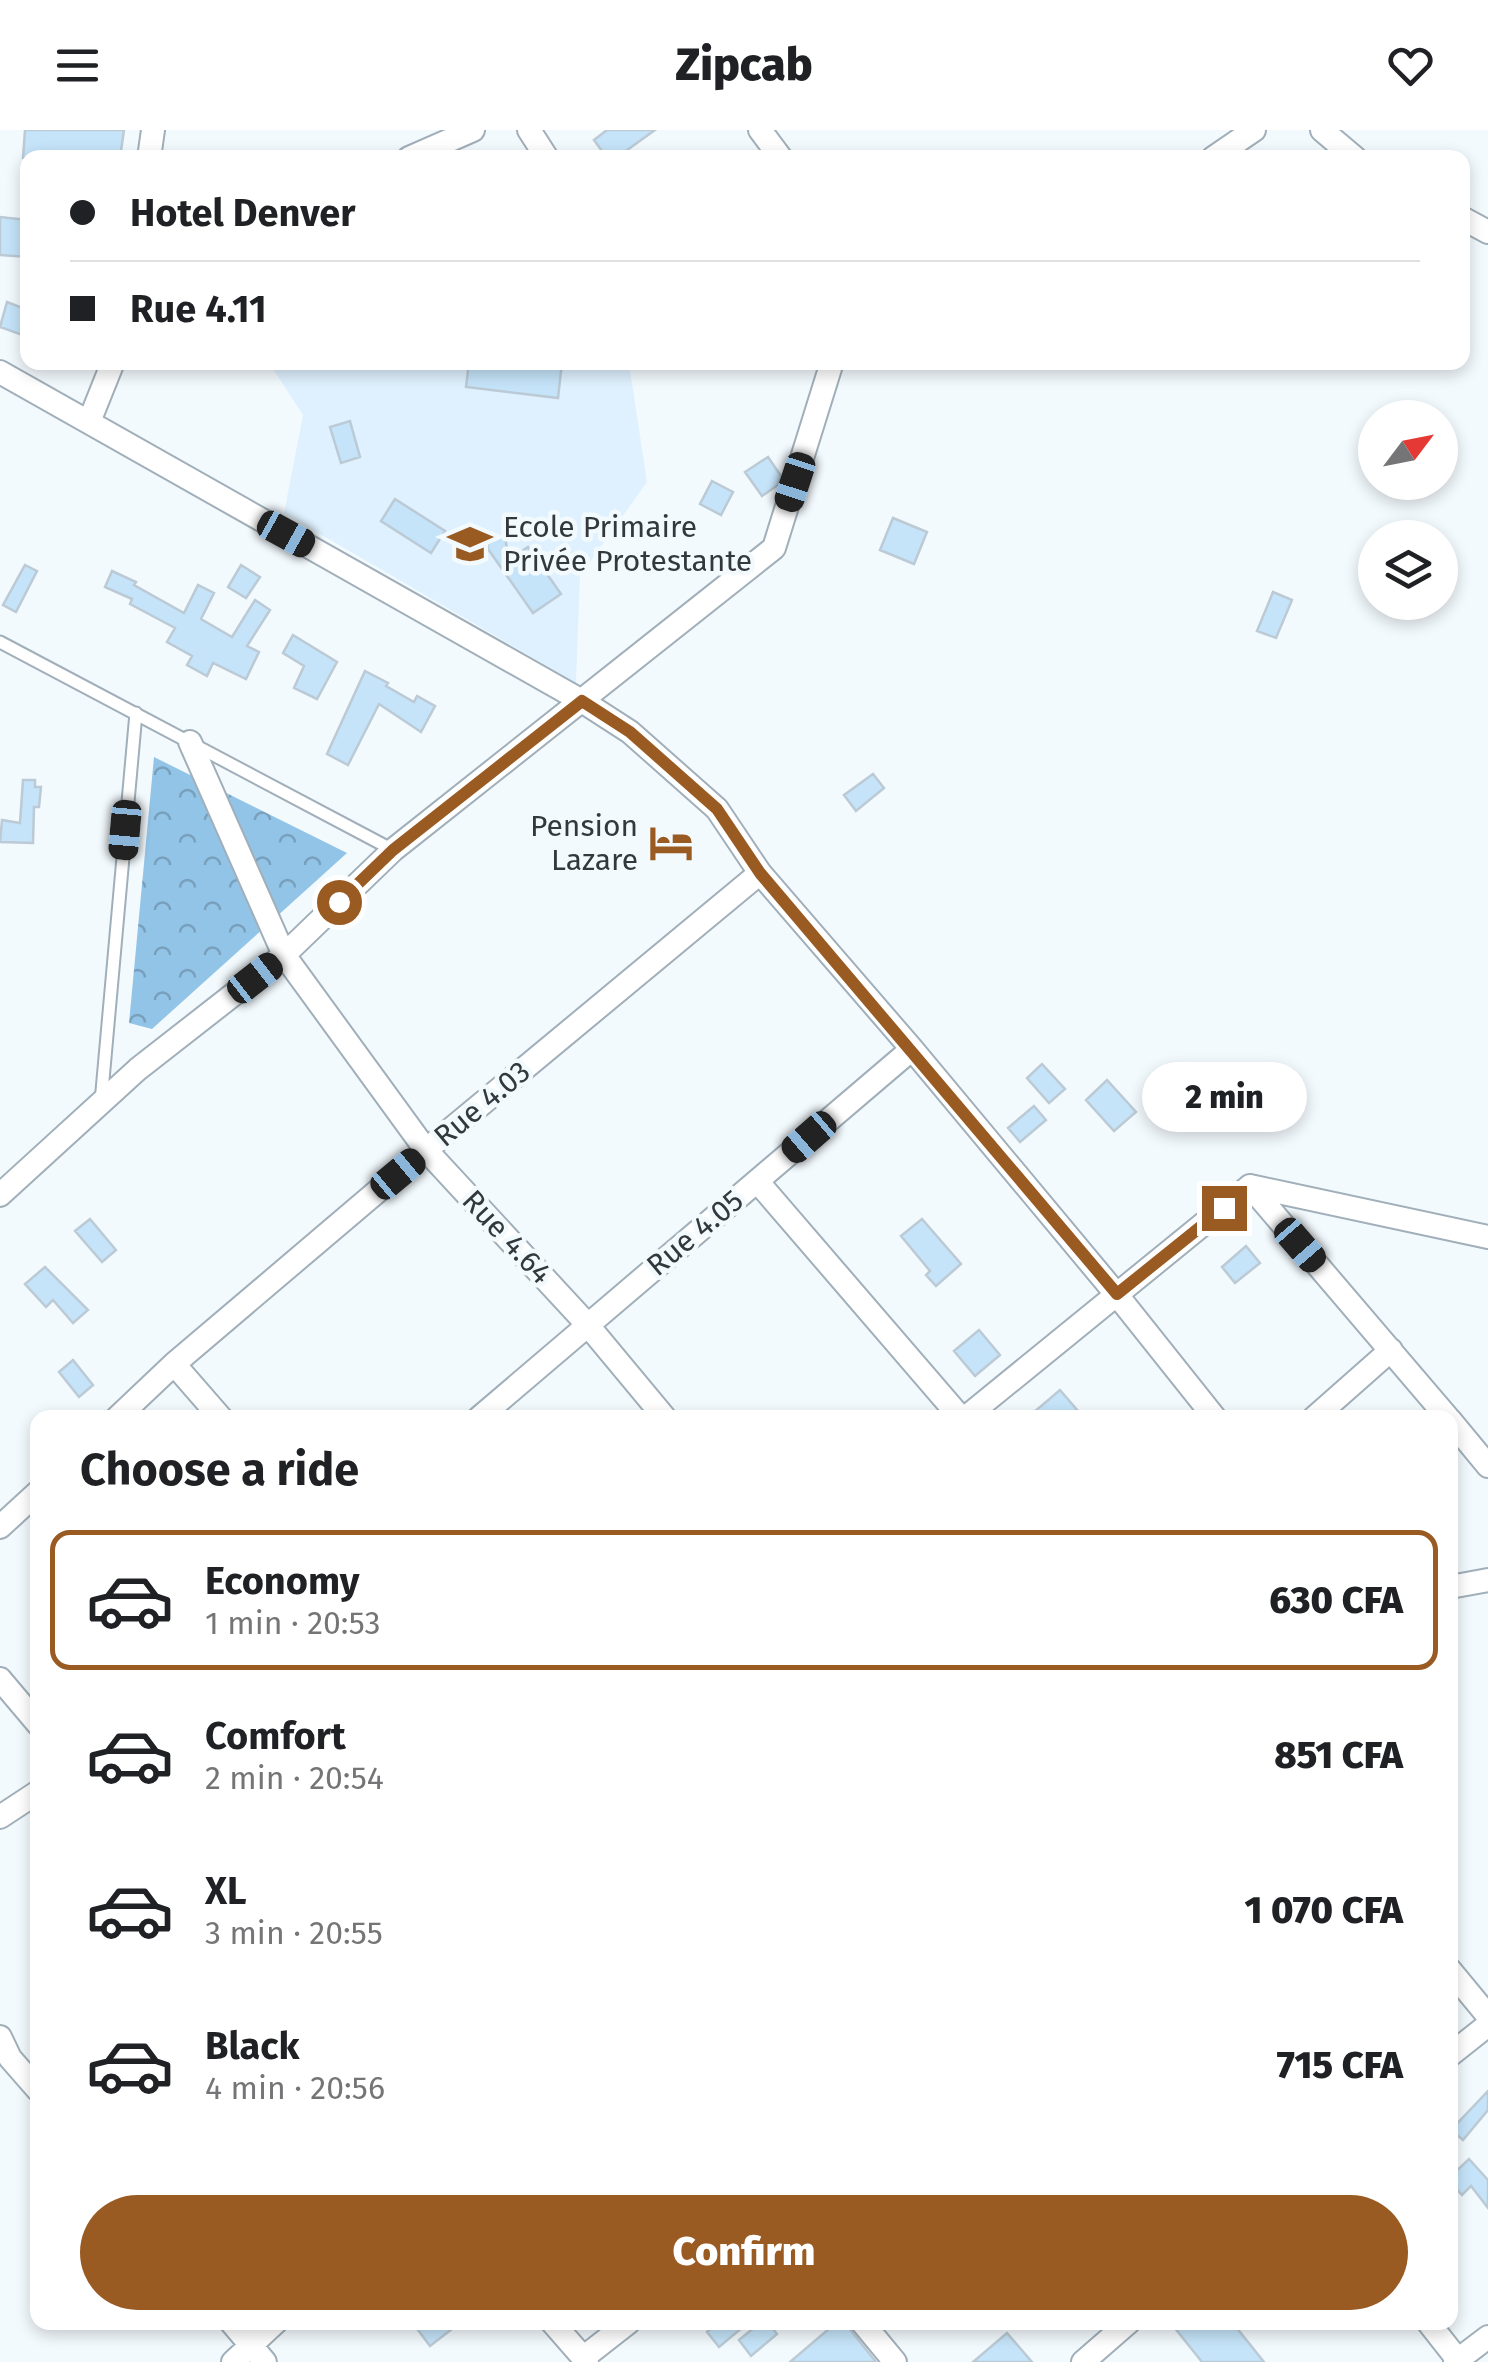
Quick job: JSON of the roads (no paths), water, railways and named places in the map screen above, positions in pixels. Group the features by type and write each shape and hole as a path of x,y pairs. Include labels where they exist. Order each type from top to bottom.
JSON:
{"street":[{"path":"427,150 473,130"},
{"path":"1225,150 1254,130"},
{"path":"1322,130 1346,150"},
{"path":"89,422 110,370"},
{"path":"0,1195 138,1069 284,955 393,850 774,548 830,370"},
{"path":"0,372 582,701 630,732 717,809 760,873 1117,1294 1209,1410"},
{"name":"Rue 4.64","path":"190,742 284,955 426,1150 586,1323 658,1410"},
{"name":"Rue 4.03","path":"125,1410 174,1364 426,1150 760,873"},
{"name":"Rue 4.05","path":"487,1410 912,1049"},
{"path":"757,1181 956,1410"},
{"path":"973,1410 1250,1186"},
{"path":"1250,1186 1488,1237"},
{"path":"1250,1186 1441,1410"},
{"path":"1323,1410 1391,1350"},
{"path":"174,1364 214,1410"},
{"path":"1458,1430 1488,1466"},
{"path":"0,1527 30,1499"},
{"path":"1458,1586 1488,1580"},
{"path":"0,1679 30,1715"},
{"path":"0,1817 30,1797"},
{"path":"1458,1980 1488,2016"},
{"path":"1458,2049 1488,2025"},
{"path":"0,2038 10,2058 30,2081"},
{"path":"238,2330 257,2354"},
{"path":"232,2362 257,2354 271,2330"},
{"path":"559,2330 585,2360 619,2330"},
{"path":"869,2330 896,2362"},
{"path":"1083,2362 1116,2330"},
{"path":"1434,2330 1456,2361 1488,2336"}],"lane":[{"path":"0,642 393,850"},
{"path":"100,1103 136,713"}],"place":[{"name":"Ecole Primaire Privée Protestante","path":"470,544"},
{"name":"Pension Lazare","path":"671,843"}]}
